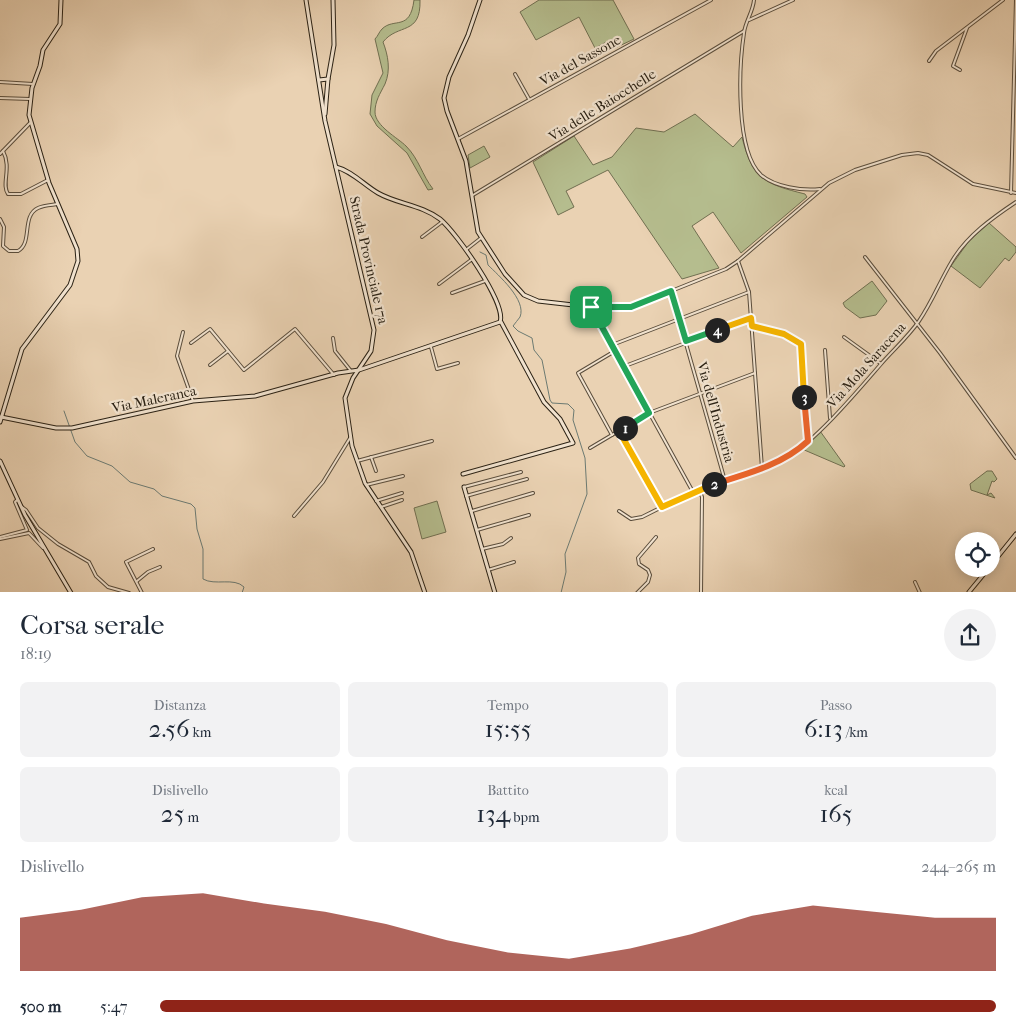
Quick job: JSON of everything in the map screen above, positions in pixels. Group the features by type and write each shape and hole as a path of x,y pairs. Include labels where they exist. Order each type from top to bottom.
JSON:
{"street":[{"path":"0,418 23,348 45,321 74,277 78,253 48,180 30,123 30,100 33,84 45,44 60,26 61,0"},
{"name":"Strada Provinciale 17a","path":"306,0 325,117 374,325 372,347 357,373 345,402 350,438 356,461 366,485 411,552 425,592"},
{"path":"325,117 328,79 334,46 333,0"},
{"path":"480,0 444,92 446,108 467,164 474,219 481,238 507,278 526,297 538,301 591,307 631,307 726,269 738,261 820,190 855,170 898,156 918,153 932,157 973,184 1016,193"},
{"name":"Via del Sassone","path":"458,138 711,0"},
{"path":"754,0 750,20 744,31 742,120 750,156 764,177 805,190 820,190"},
{"path":"750,20 793,0"},
{"path":"929,61 936,51 1003,0"},
{"path":"1011,193 1016,0"},
{"path":"960,70 953,66 967,28"},
{"name":"Via delle Baiocchelle","path":"471,196 744,31"},
{"path":"516,74 529,99"},
{"path":"319,80 328,79"},
{"path":"0,82 33,84"},
{"path":"0,98 30,100"},
{"path":"0,154 30,123"},
{"path":"3,151 8,167 5,189 7,194 21,194 48,180"},
{"path":"336,167 345,170 380,194 428,212 443,221 467,249 486,281 499,310 501,322 544,402 560,419 573,443 464,474"},
{"path":"805,190 810,198"},
{"name":"Via Mola Saracena","path":"619,511 631,519 642,517 699,489 786,459 808,441 917,323 958,252 996,215 1016,202"},
{"path":"0,219 4,226 1,240 3,246 8,251 18,251 24,245 29,221 34,210 58,204"},
{"path":"422,237 443,221"},
{"path":"467,249 481,238"},
{"path":"865,257 917,323 1016,458"},
{"path":"439,284 473,259"},
{"path":"738,261 749,292 762,468"},
{"path":"452,292 486,281"},
{"name":"Via dell'Industria","path":"671,291 725,481"},
{"path":"612,345 749,292"},
{"path":"591,307 693,492"},
{"path":"624,366 751,318"},
{"path":"341,373 357,373 501,322"},
{"path":"752,326 784,334 801,344 808,441"},
{"path":"191,343 210,329 244,370 294,329 334,375"},
{"path":"183,332 177,356 193,400"},
{"path":"844,337 881,364"},
{"path":"333,338 335,351 351,371"},
{"path":"432,347 437,369 458,363"},
{"path":"825,350 830,418"},
{"path":"210,365 228,351"},
{"path":"612,435 578,373 616,351"},
{"name":"Via Maleranca","path":"0,418 66,429 193,400 250,397 341,373 351,371 357,373"},
{"path":"590,448 649,413 755,373"},
{"path":"619,431 663,507"},
{"path":"294,516 323,482 350,438"},
{"path":"356,461 432,441"},
{"path":"371,457 376,471"},
{"path":"0,461 17,500 46,553 71,592"},
{"path":"495,592 464,487 521,472"},
{"path":"366,485 403,476"},
{"path":"466,496 527,480"},
{"path":"699,489 702,497 701,592"},
{"path":"376,501 402,493"},
{"path":"470,512 533,493"},
{"path":"0,538 27,530 15,502 17,500"},
{"path":"381,507 402,500"},
{"path":"21,507 26,510 38,528 45,534 72,553 89,562 96,576 108,587 129,592"},
{"path":"477,530 529,515"},
{"path":"0,538 29,533 46,553"},
{"path":"1000,554 1016,534"},
{"path":"637,592 648,582 650,575 649,571 639,564 638,558 656,537"},
{"path":"482,549 503,544 511,538"},
{"path":"142,592 126,561 154,549"},
{"path":"488,570 514,562"},
{"path":"137,581 148,572 160,567"},
{"path":"971,592 981,577"},
{"path":"915,582 920,592"}],"green space":[{"path":"414,0 420,0 417,19 413,24 395,32 383,42 387,57 388,73 377,101 375,112 383,127 406,146 414,156 433,189 428,190 407,153 377,126 370,114 372,95 383,73 375,39 381,30 405,20 409,16"},
{"path":"539,0 613,0 634,39 615,48 610,40 595,48 579,17 536,40 520,12"},
{"path":"695,114 733,147 742,137 750,162 762,178 780,187 805,194 807,197 741,253 713,212 692,226 719,268 682,279 608,170 566,191 574,207 558,215 533,162 574,136 593,165 612,157 636,128 664,132"},
{"path":"484,146 490,157 470,168 468,155"},
{"path":"989,223 1016,247 1016,252 1009,261 1005,258 980,288 951,266 969,241"},
{"path":"872,281 887,301 876,315 860,318 845,307 843,303"},
{"path":"820,431 845,466 844,467 802,449"},
{"path":"987,471 992,471 997,479 994,482 992,481 987,495 991,493 995,498 971,490 970,484"},
{"path":"437,501 446,532 422,539 414,508"}],"waterway":[{"path":"480,252 486,255 488,265 516,296 521,310 520,317 513,326 518,331 532,338 534,350 542,360 550,400 552,403 568,404 574,410 573,420 585,458 587,494 565,554 566,572 561,592"},
{"path":"64,411 75,442 87,456 112,466 130,482 154,489 162,496 191,504 195,508 197,529 203,549 203,579 213,582 240,584 244,587 242,592"}],"route":[{"path":"671,291 686,341 751,318 752,326 784,334 801,344 808,441 786,459 699,489 662,507 619,431 649,413 591,307 631,307 671,291"}]}
